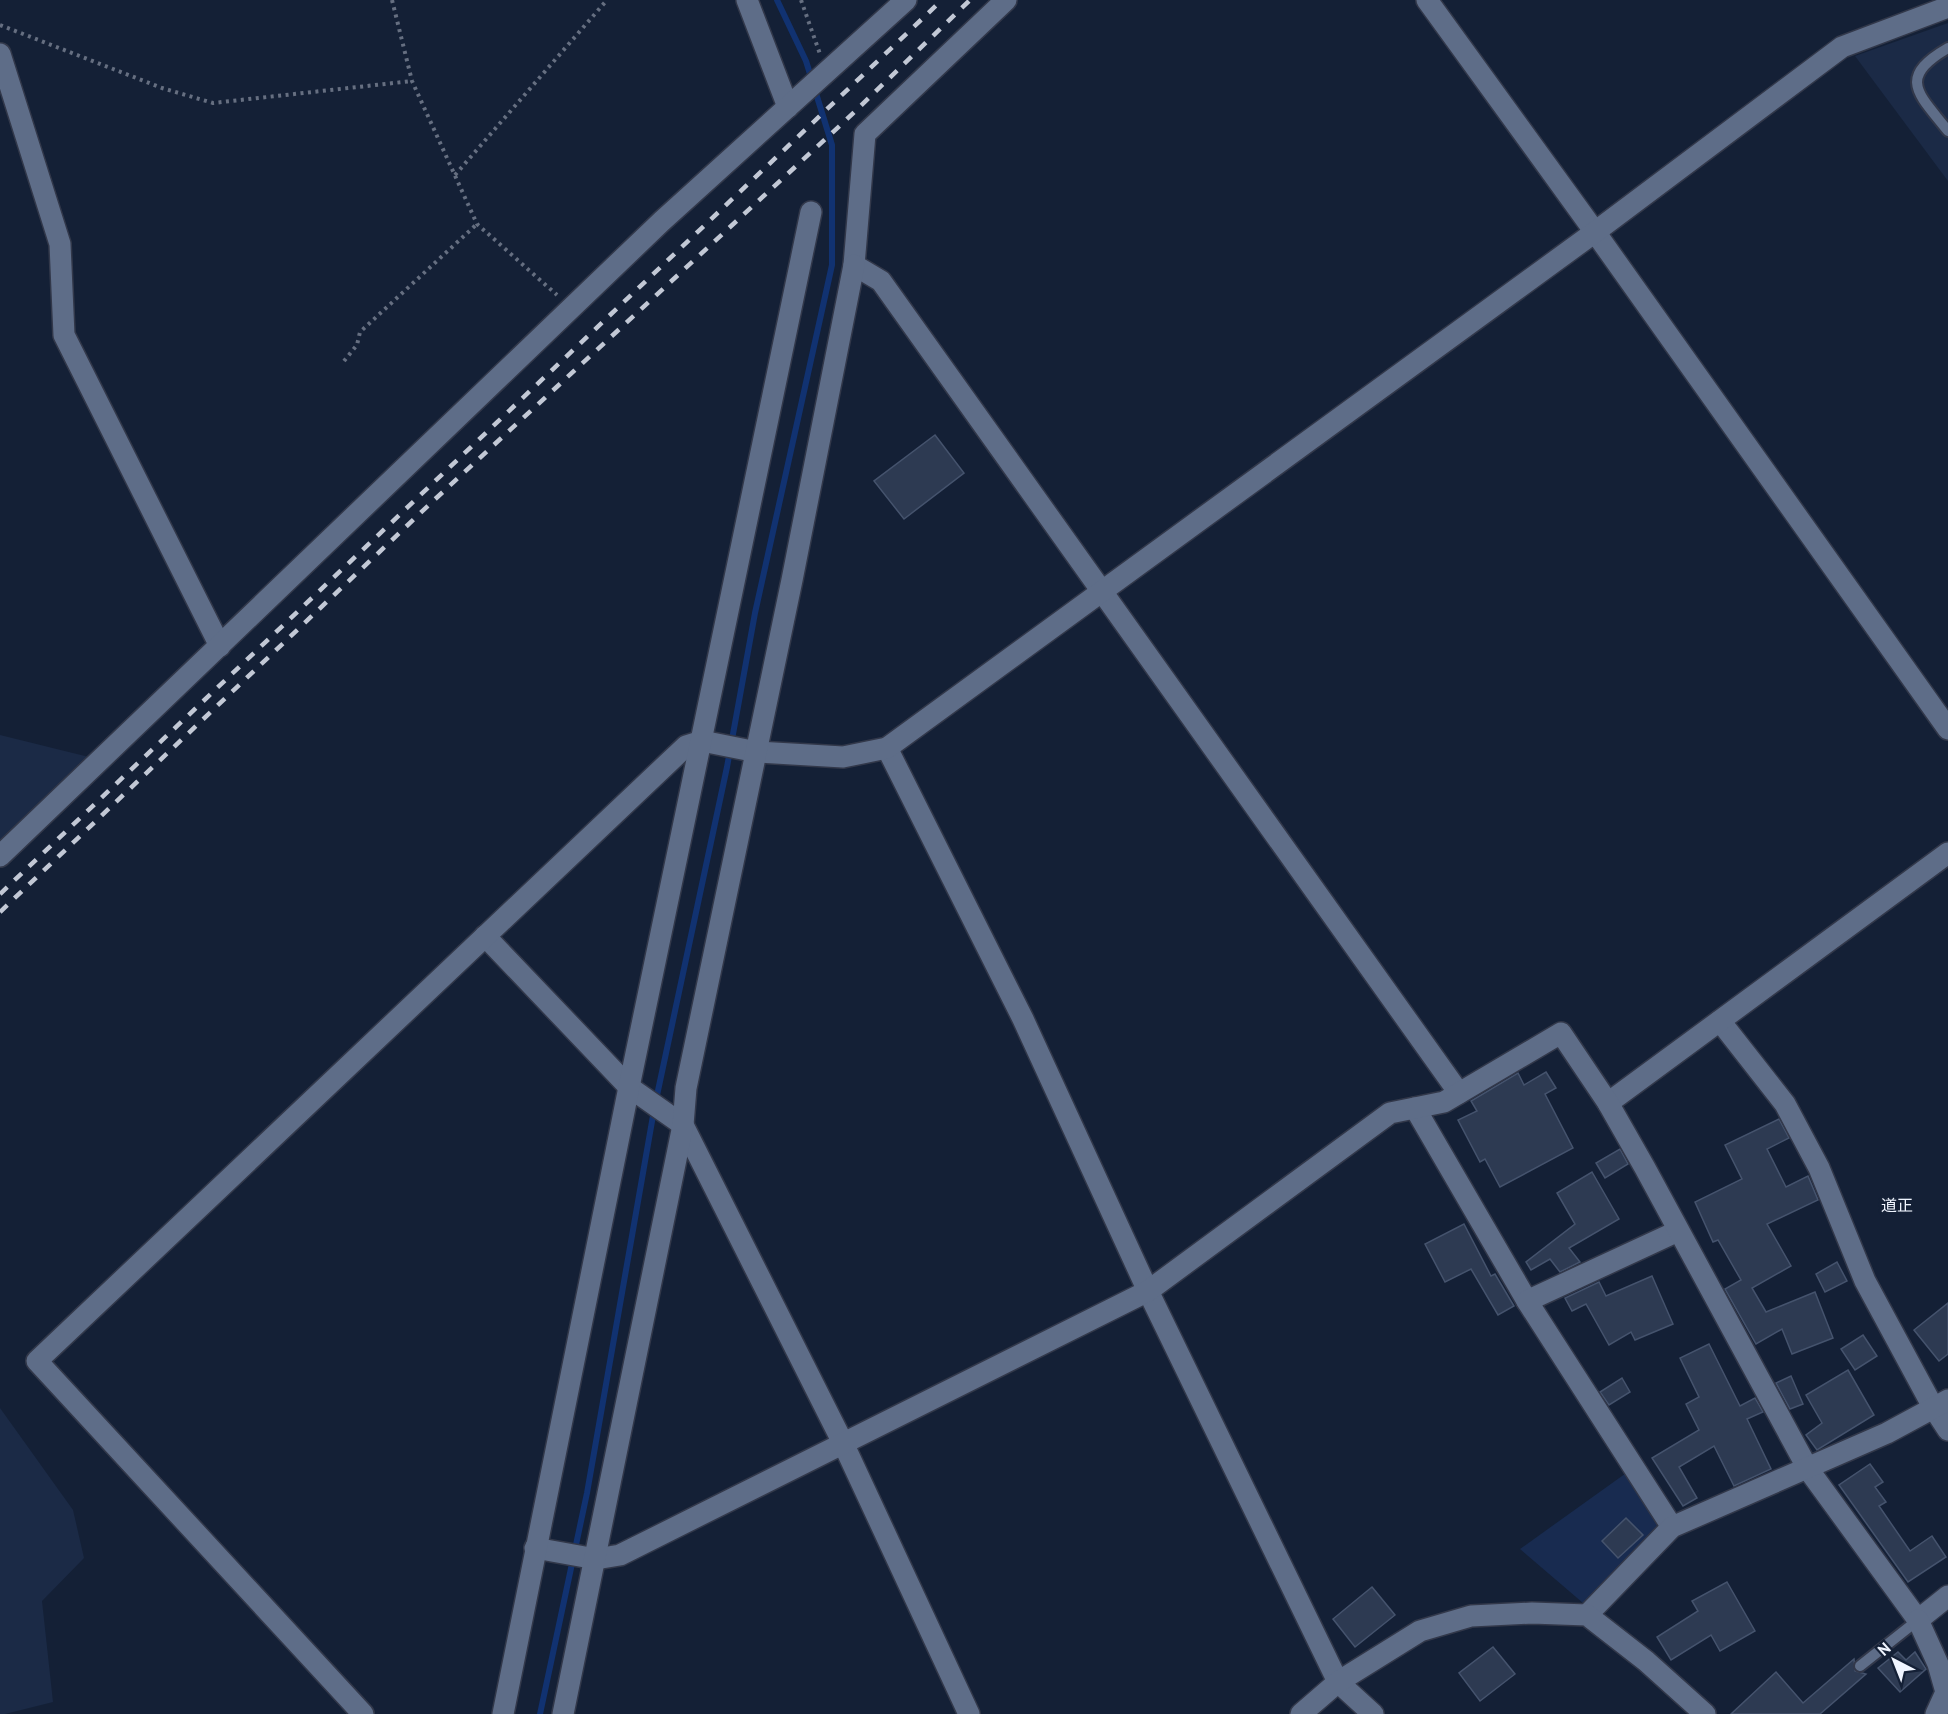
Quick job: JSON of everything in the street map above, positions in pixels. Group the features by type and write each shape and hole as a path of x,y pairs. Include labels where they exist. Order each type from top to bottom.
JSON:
{"street":[{"path":"747,0 788,107"},
{"path":"0,856 571,308 906,0"},
{"path":"563,1714 683,1125 686,1088 757,752 854,266 865,134 1006,0"},
{"path":"1426,0 1595,232 1948,729"},
{"path":"363,1714 37,1361 686,746 702,741 757,752 843,757 887,748 1595,232 1842,47 1948,7"},
{"path":"0,54 60,244 64,335 220,646"},
{"path":"503,1714 629,1087 811,212"},
{"path":"854,266 881,282 1459,1093"},
{"path":"887,748 1023,1019 1148,1291 1338,1682 1373,1714"},
{"path":"1608,1103 1948,853"},
{"path":"485,936 629,1087 683,1125 843,1443 969,1714"},
{"path":"1720,1021 1785,1104 1819,1168 1865,1281 1940,1404 1948,1430"},
{"path":"536,1548 596,1558 620,1555 1148,1291 1390,1113 1444,1102 1561,1033 1608,1103 1808,1469 1918,1620 1938,1664 1946,1692 1936,1714"},
{"path":"1414,1108 1527,1301 1672,1527"},
{"path":"1527,1301 1678,1231"},
{"path":"1587,1616 1672,1527 1887,1433 1940,1404"},
{"path":"1918,1620 1948,1596"},
{"path":"1301,1714 1338,1682 1420,1631 1471,1616 1532,1613 1587,1616 1646,1661 1705,1714"}],"lane":[{"path":"1948,48 1930,58 1917,73 1917,92 1948,131"},
{"path":"1860,1666 1918,1620"}],"path":[{"path":"392,0 412,81 477,224 571,308"},
{"path":"455,175 607,0"},
{"path":"801,0 827,72"},
{"path":"0,25 162,88 213,104 412,81"},
{"path":"344,361 357,345 360,332 477,224"}],"shaded area":[{"path":"1948,23 1948,181 1855,56"},
{"path":"0,735 93,758 0,849"},
{"path":"0,1408 73,1510 84,1558 42,1601 53,1702 5,1714 0,1714"},
{"path":"1629,1471 1663,1526 1593,1599 1583,1603 1520,1549"}],"building":[{"path":"935,435 964,473 904,519 874,481"},
{"path":"1546,1072 1556,1088 1545,1094 1573,1148 1500,1187 1485,1159 1480,1162 1458,1120 1477,1111 1471,1101 1518,1073 1524,1085"},
{"path":"1779,1119 1789,1138 1767,1149 1786,1187 1808,1176 1818,1200 1767,1224 1791,1266 1752,1288 1766,1312 1815,1292 1833,1338 1792,1354 1782,1329 1756,1344 1725,1289 1741,1280 1718,1240 1713,1242 1695,1202 1742,1179 1725,1145"},
{"path":"1620,1149 1628,1164 1605,1178 1596,1163"},
{"path":"1592,1172 1619,1219 1569,1248 1580,1262 1560,1272 1550,1259 1531,1270 1526,1262 1575,1224 1557,1193"},
{"path":"1464,1224 1491,1276 1495,1274 1514,1306 1498,1315 1471,1269 1445,1282 1425,1244"},
{"path":"1837,1262 1847,1281 1825,1292 1816,1274"},
{"path":"1652,1276 1673,1324 1635,1340 1631,1332 1609,1345 1586,1304 1572,1311 1565,1298 1599,1282 1606,1296"},
{"path":"1948,1303 1948,1354 1939,1361 1914,1330"},
{"path":"1863,1335 1877,1356 1855,1370 1841,1349"},
{"path":"1709,1344 1740,1406 1755,1398 1763,1412 1747,1419 1771,1469 1734,1486 1714,1446 1679,1467 1697,1498 1683,1506 1652,1458 1699,1430 1686,1404 1699,1397 1680,1358"},
{"path":"1848,1370 1874,1415 1817,1450 1806,1435 1822,1423 1806,1395"},
{"path":"1791,1376 1803,1404 1790,1409 1776,1383"},
{"path":"1622,1378 1630,1392 1609,1405 1600,1392"},
{"path":"1870,1464 1883,1482 1875,1487 1886,1502 1879,1506 1910,1551 1932,1536 1946,1557 1908,1582 1839,1485"},
{"path":"1626,1518 1643,1535 1618,1558 1602,1541"},
{"path":"1727,1582 1755,1631 1720,1651 1711,1635 1671,1660 1657,1637 1698,1611 1692,1601"},
{"path":"1372,1587 1395,1615 1355,1647 1333,1619"},
{"path":"1493,1647 1515,1674 1480,1701 1459,1673"},
{"path":"1898,1652 1906,1660 1915,1652 1926,1669 1900,1692 1878,1668"},
{"path":"1854,1659 1855,1671 1866,1674 1820,1714 1731,1714 1776,1672 1803,1703"}],"waterway":[{"path":"656,1100 727,767 755,613 832,265 832,145 806,61 777,0"},
{"path":"540,1714 587,1493 654,1110"}],"railway":[{"path":"0,894 942,0"},
{"path":"0,912 432,502 846,120 970,0"}],"district":[{"name":"道正","path":"1897,1205"}]}
